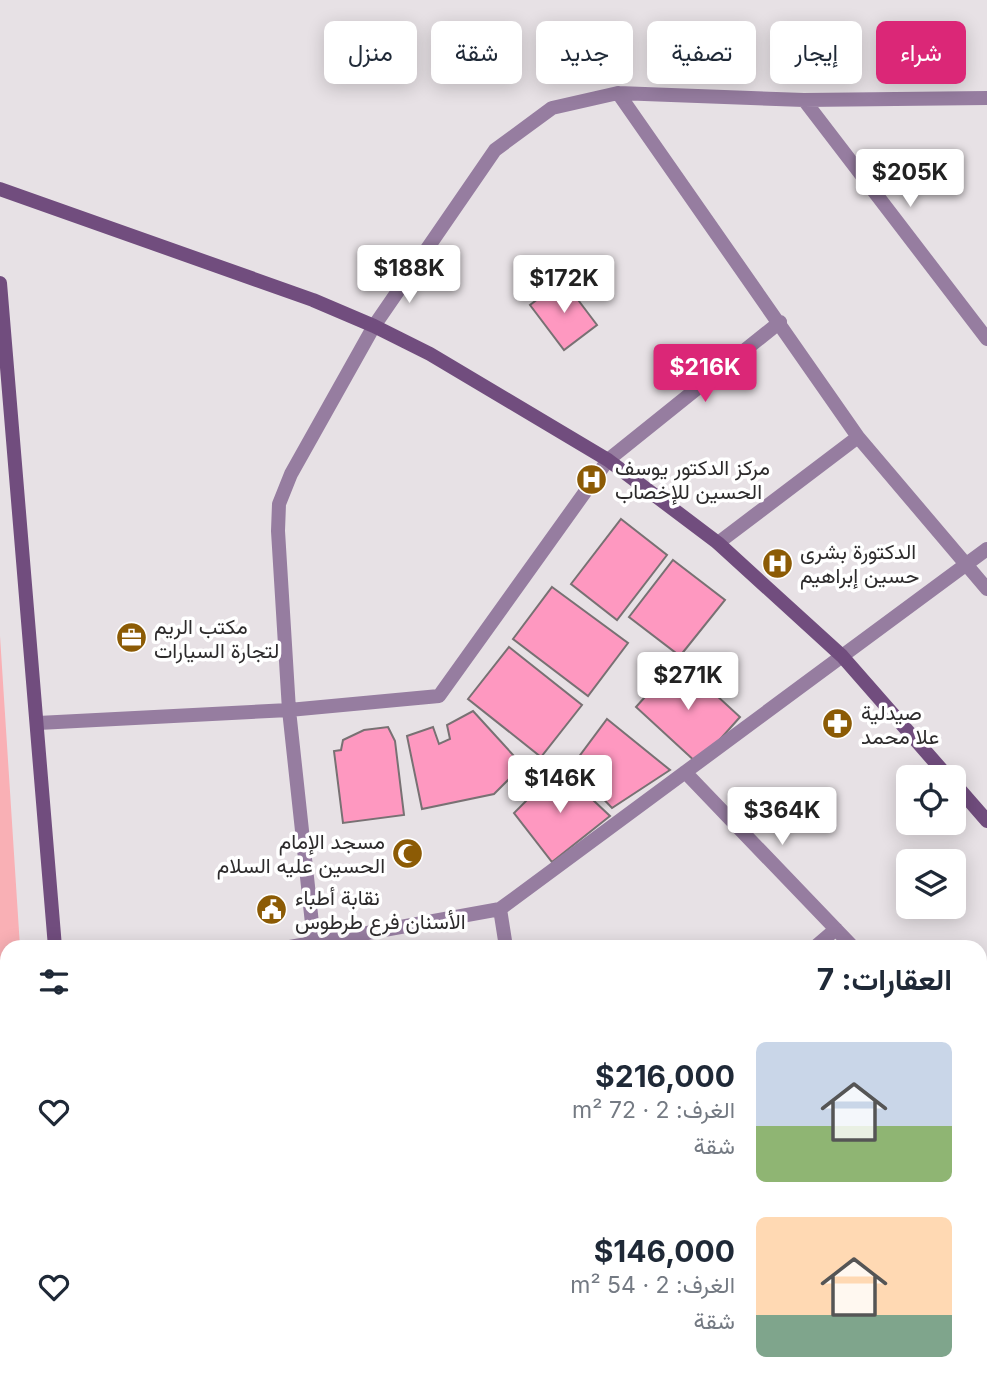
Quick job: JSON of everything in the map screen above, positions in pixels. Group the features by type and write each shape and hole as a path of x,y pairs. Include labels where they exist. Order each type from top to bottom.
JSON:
{"street":[{"path":"618,93 858,437 987,589"},
{"path":"314,940 289,710 278,531 279,504 290,474 374,326 495,150 552,108 618,93 804,100 987,98"},
{"path":"804,100 987,339"},
{"path":"0,189 313,300 374,326 430,354 608,460 718,543 842,656 937,765"},
{"path":"0,283 54,940"},
{"path":"38,723 289,710 439,696 608,460 780,322"},
{"path":"718,543 858,437"},
{"path":"325,940 500,909 987,549"},
{"path":"685,772 846,940"},
{"path":"966,797 987,821"},
{"path":"500,909 505,940"},
{"path":"823,940 836,929"}],"shaded area":[{"path":"0,636 20,940 0,940"}],"building":[{"path":"563,280 597,325 564,350 530,305"},
{"path":"621,519 667,555 617,620 571,584"},
{"path":"673,560 725,600 680,656 629,617"},
{"path":"552,587 628,643 588,696 513,639"},
{"path":"509,647 582,705 541,757 468,699"},
{"path":"678,660 740,717 698,764 636,707"},
{"path":"473,711 514,756 517,771 494,794 422,809 407,736 433,727 439,744 450,739 447,725"},
{"path":"607,719 670,770 612,808 572,766"},
{"path":"388,727 395,741 404,815 343,823 334,751 341,750 343,740 364,730"},
{"path":"559,768 610,816 552,862 514,813"}],"place":[{"name":"مركز الدكتور يوسف الحسين للإخصاب","path":"592,479"},
{"name":"الدكتورة بشرى حسين إبراهيم","path":"777,563"},
{"name":"مكتب الريم لتجارة السيارات","path":"131,638"},
{"name":"صيدلية علا محمد","path":"838,724"},
{"name":"مسجد الإمام الحسين عليه السلام","path":"408,853"},
{"name":"نقابة أطباء الأسنان فرع طرطوس","path":"272,909"}]}
